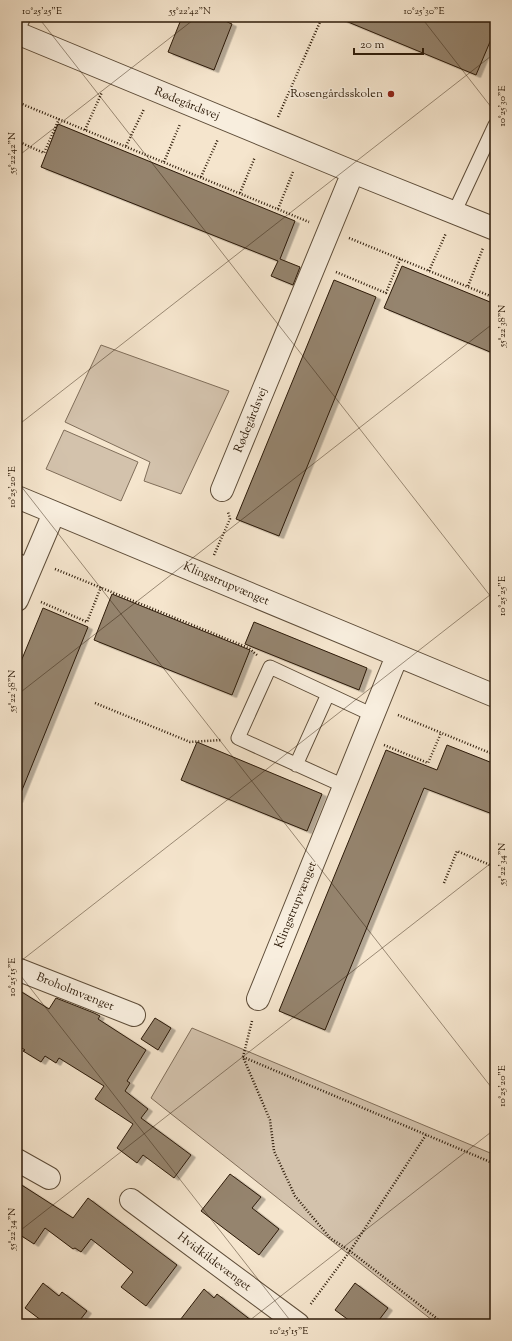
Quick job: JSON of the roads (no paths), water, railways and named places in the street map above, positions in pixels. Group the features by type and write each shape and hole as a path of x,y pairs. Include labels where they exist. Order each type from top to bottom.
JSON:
{"street":[{"name":"Rødegårdsvej","path":"19,33 269,138 493,228"},
{"name":"Rødegårdsvej","path":"222,490 353,172"},
{"name":"Klingstrupvænget","path":"17,498 495,696"},
{"path":"18,597 28,562 54,513"},
{"name":"Klingstrupvænget","path":"258,999 397,656"},
{"name":"Broholmvænget","path":"17,968 134,1015"},
{"path":"17,1160 49,1178"},
{"name":"Hvidkildevænget","path":"131,1200 303,1315"}],"lane":[{"path":"454,213 495,127"},
{"path":"344,786 238,738 270,667 328,694 375,711"},
{"path":"296,765 328,694"}],"place":[{"name":"Rosengårdsskolen","path":"391,94"}]}
